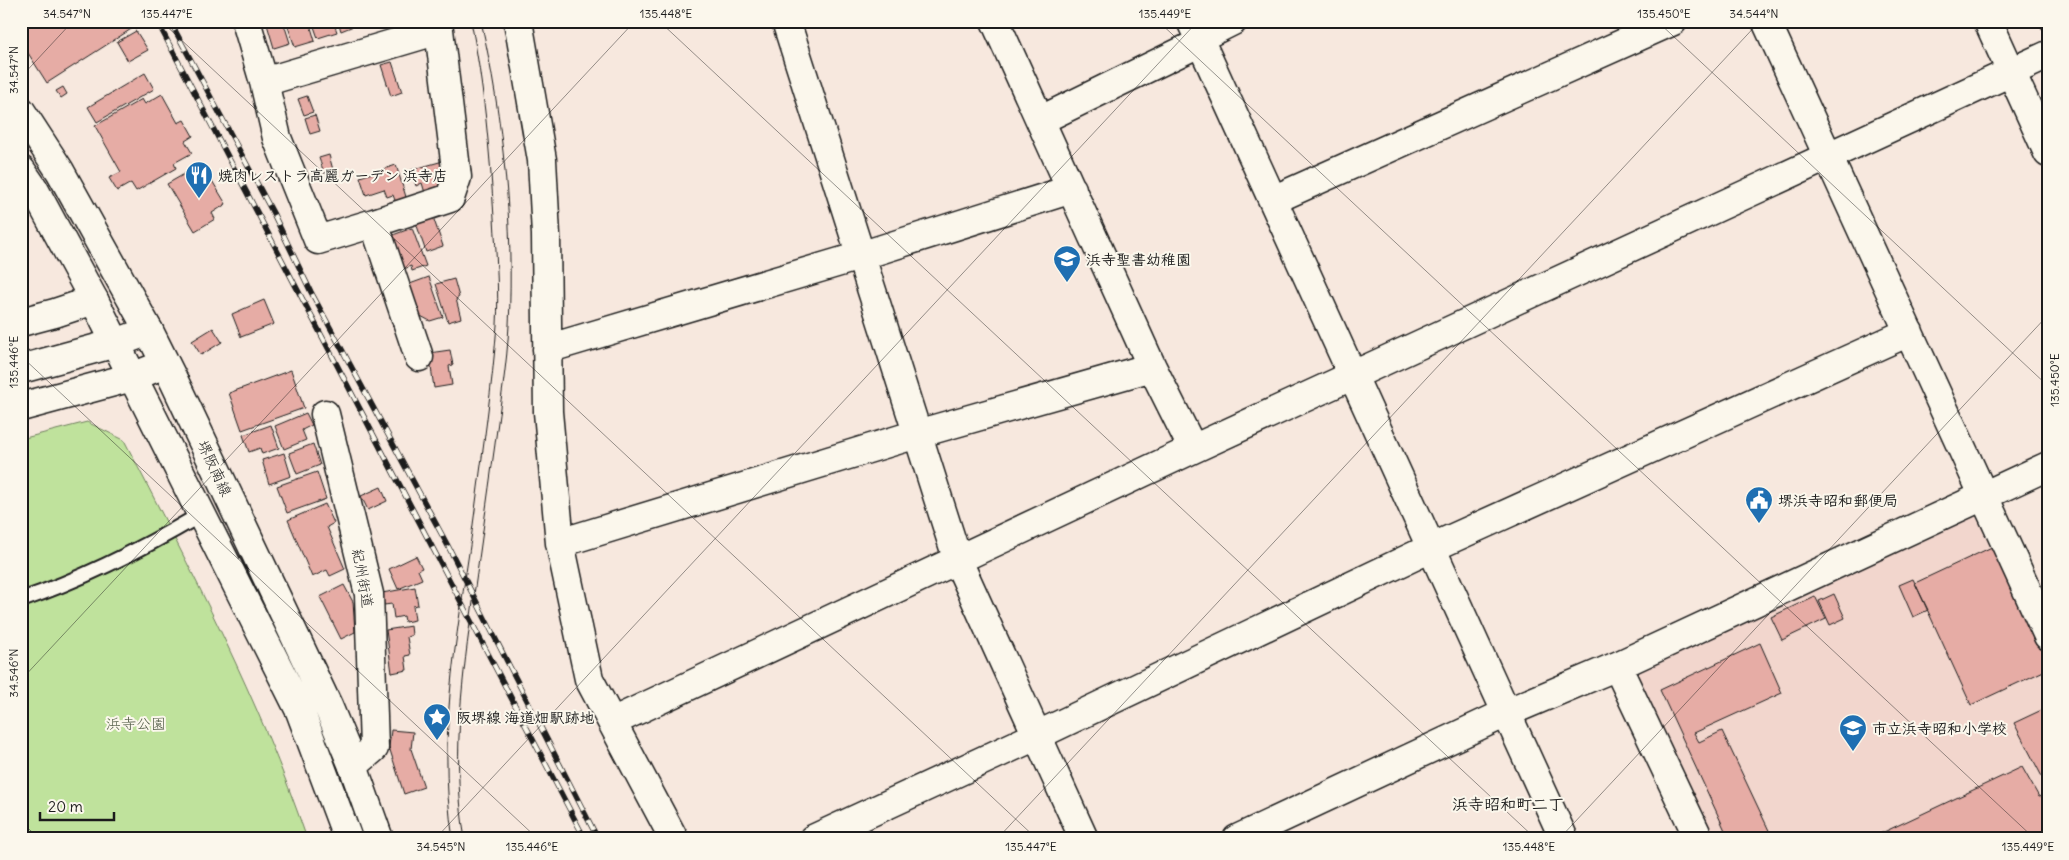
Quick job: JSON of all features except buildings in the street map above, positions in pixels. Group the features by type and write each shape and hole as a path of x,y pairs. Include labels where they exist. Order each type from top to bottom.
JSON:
{"street":[{"path":"246,21 264,82 277,138 318,240 450,198 457,177 439,30 264,82"},
{"path":"518,21 542,160 546,236 548,412 560,543 589,679 674,839"},
{"path":"786,21 958,561 1084,839"},
{"path":"995,21 1152,367 1192,449"},
{"path":"1041,120 1197,34 1233,21"},
{"path":"1273,200 1673,21"},
{"path":"1766,21 2048,636"},
{"path":"1988,21 2048,153"},
{"path":"1197,34 1564,839"},
{"path":"612,722 958,561 1192,449 2048,55"},
{"name":"堺阪南線","path":"21,111 60,172 149,331 328,706 353,766 379,839"},
{"path":"21,170 34,189 94,300 200,515 300,711 348,839"},
{"path":"547,349 860,256 1072,190"},
{"path":"374,223 420,357"},
{"path":"21,322 94,300"},
{"path":"21,369 116,343 149,331"},
{"path":"813,839 1036,736 1431,548 1909,332"},
{"path":"21,407 132,377 165,364"},
{"path":"560,543 917,434 1152,367"},
{"name":"紀州街道","path":"325,414 369,594 374,748 353,766"},
{"path":"1237,839 1506,713 1617,666 2048,466"},
{"path":"1617,666 1699,839"}],"lane":[{"path":"21,600 62,586 200,515"}],"shaded area":[{"name":"市立浜寺昭和小学校","path":"1984,497 2048,636 2048,839 1699,839 1617,666"}],"green space":[{"name":"浜寺公園","path":"87,422 124,440 199,587 246,686 268,736 307,839 21,839 21,439"}],"tram line":[{"path":"453,839 448,798 448,715 457,633 490,395 498,312 488,144 480,70 471,21"},
{"path":"465,839 459,783 461,699 505,370 510,287 508,211 501,134 481,21"}],"railway":[{"path":"157,21 585,839"},
{"path":"170,21 273,213 311,292 448,546 598,839"}],"place":[{"name":"焼肉レストラ高麗ガーデン 浜寺店","path":"199,199"},
{"name":"浜寺聖書幼稚園","path":"1067,283"},
{"name":"堺浜寺昭和郵便局","path":"1759,524"},
{"name":"阪堺線 海道畑駅跡地","path":"437,741"},
{"name":"市立浜寺昭和小学校","path":"1853,752"}],"district":[{"name":"浜寺昭和町二丁","path":"1508,804"}]}
